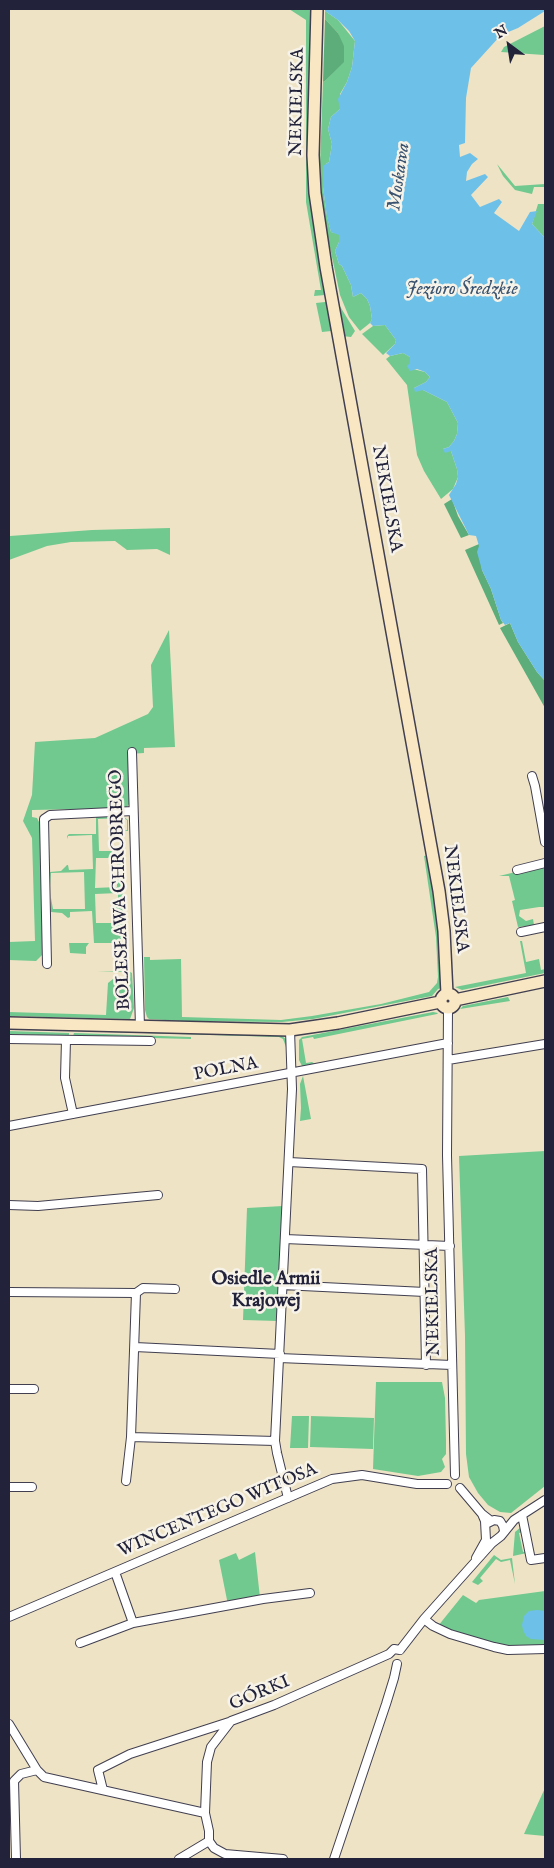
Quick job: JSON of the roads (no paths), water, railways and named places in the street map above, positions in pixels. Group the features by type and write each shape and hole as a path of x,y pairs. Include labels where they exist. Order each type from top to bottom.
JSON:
{"street":[{"name":"NEKIELSKA","path":"317,9 313,155 315,193 323,250 439,891 444,931 448,1001 447,1155 455,1475"},
{"name":"BOLESŁAWA CHROBREGO","path":"132,752 140,1027"},
{"path":"532,776 545,842"},
{"path":"47,964 44,821 46,817 50,814 133,811"},
{"path":"517,870 545,863"},
{"path":"521,932 545,927"},
{"path":"9,1023 290,1030 338,1023 545,981"},
{"path":"288,1498 276,1453 275,1441 289,1162 292,1073 290,1030"},
{"path":"9,1038 151,1041"},
{"path":"66,1040 65,1078 72,1114"},
{"name":"POLNA","path":"9,1126 448,1043"},
{"path":"448,1060 545,1044"},
{"path":"289,1162 422,1169 426,1364"},
{"path":"9,1205 38,1206 158,1195"},
{"path":"285,1238 450,1246"},
{"path":"282,1285 425,1292"},
{"path":"9,1292 136,1293 143,1288 174,1289"},
{"path":"126,1481 131,1437 136,1293"},
{"path":"135,1347 452,1365"},
{"path":"9,1389 34,1389"},
{"path":"131,1437 275,1441"},
{"name":"WINCENTEGO WITOSA","path":"9,1617 332,1479 362,1475 417,1484 447,1484"},
{"path":"455,1475 461,1479 460,1488 458,1490 451,1490 447,1484 449,1478 455,1475"},
{"path":"9,1487 32,1487"},
{"path":"460,1488 482,1514 490,1538 496,1539"},
{"path":"400,1650 424,1619 496,1539 501,1536 503,1527 545,1499"},
{"path":"522,1515 531,1560 545,1558"},
{"path":"487,1527 497,1520 503,1527"},
{"path":"472,1566 486,1540 487,1527"},
{"path":"115,1572 133,1623"},
{"path":"80,1643 133,1623 263,1599 310,1593"},
{"path":"424,1619 450,1634 494,1647 508,1650 545,1649"},
{"path":"396,1664 390,1661 389,1654 394,1649 400,1650"},
{"path":"396,1664 401,1662 403,1657 400,1650"},
{"name":"GÓRKI","path":"209,1841 205,1813 207,1762 211,1747 231,1721 274,1705 389,1654"},
{"path":"334,1859 386,1704 396,1664"},
{"path":"103,1790 98,1770 130,1754 231,1721"},
{"path":"9,1724 37,1770 44,1777 205,1813"},
{"path":"16,1859 14,1781 22,1774 37,1770"},
{"path":"179,1859 209,1841 214,1848 225,1854 239,1857 283,1859"}],"water":[{"name":"Jezioro Średzkie","path":"325,9 545,9 545,11 518,28 501,35 471,68 466,98 465,143 459,145 460,157 470,153 478,159 467,172 466,181 485,174 488,177 471,195 480,207 499,199 502,202 494,213 519,231 530,212 537,211 532,224 545,238 545,681 518,642 510,623 505,625 501,620 491,589 482,570 477,552 479,546 476,536 469,535 449,495 456,484 458,477 457,469 451,451 445,453 443,449 449,447 454,441 458,423 447,402 423,390 415,392 414,388 426,382 430,377 425,372 417,369 410,371 407,366 410,363 410,357 403,353 390,356 386,353 395,344 396,340 385,325 373,326 370,323 372,319 367,299 361,293 353,297 351,285 342,266 339,264 335,251 339,242 339,235 331,232 327,217 323,187 323,166 329,162 332,144 328,129 331,117 340,109 338,99 352,67 355,41 349,31"},
{"path":"529,1611 545,1611 545,1640 531,1639 526,1636 523,1630 524,1616"}],"district":[{"name":"Osiedle Armii Krajowej","path":"266,1291"}],"water label":[{"name":"Moskawa","path":"400,177"}]}
